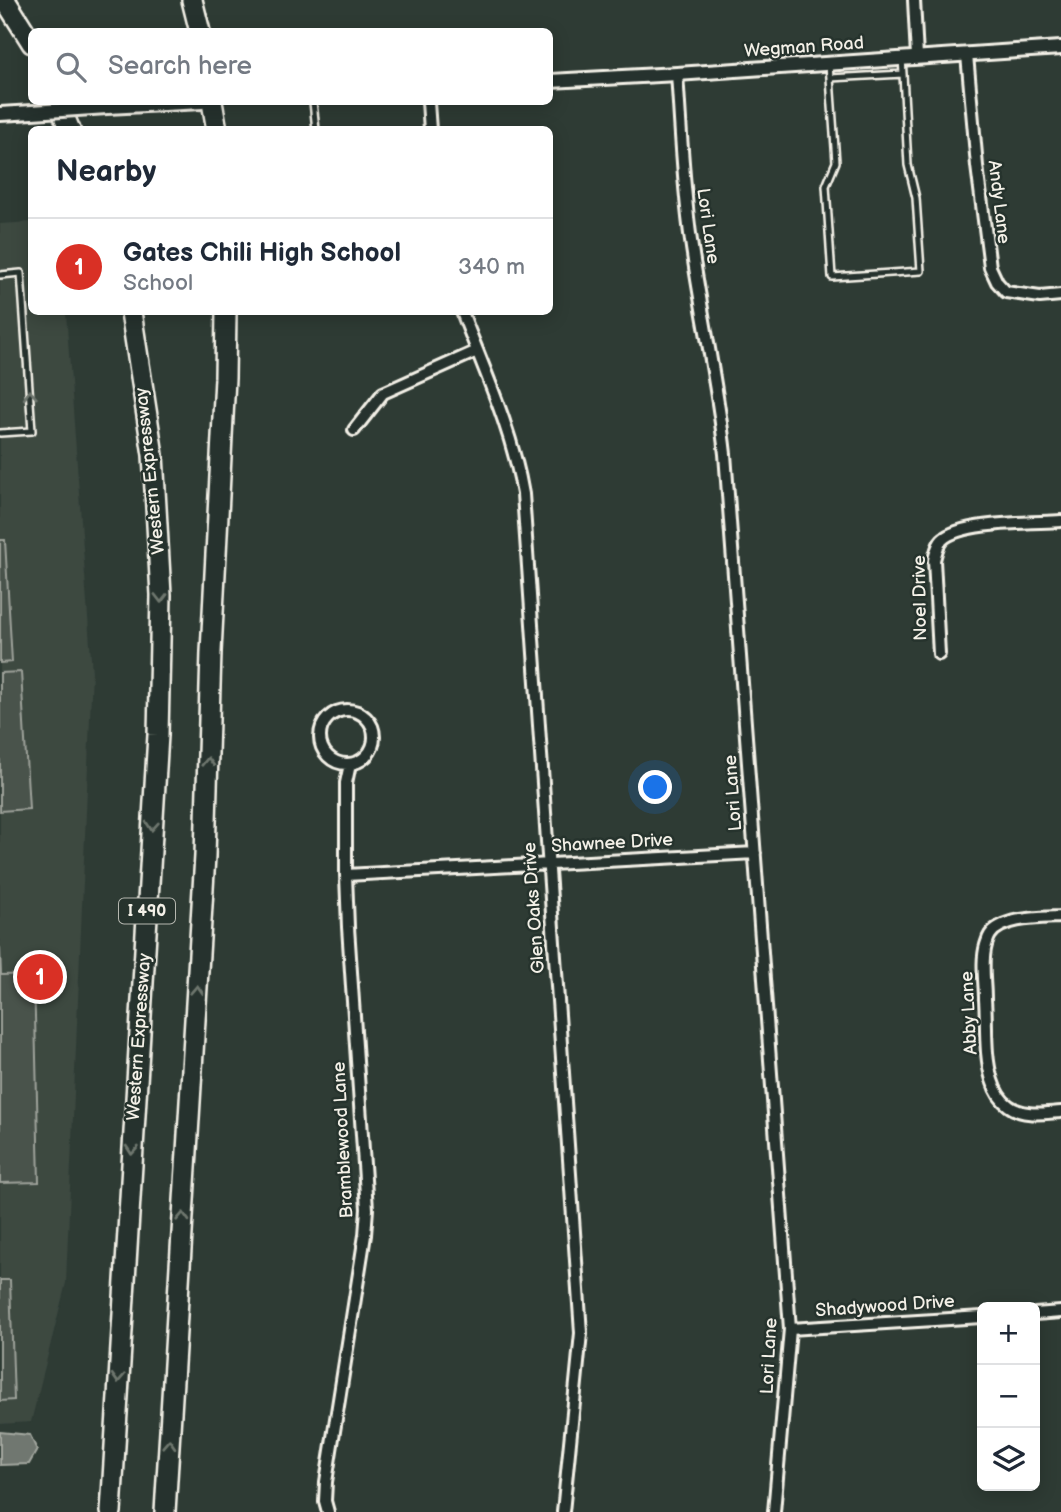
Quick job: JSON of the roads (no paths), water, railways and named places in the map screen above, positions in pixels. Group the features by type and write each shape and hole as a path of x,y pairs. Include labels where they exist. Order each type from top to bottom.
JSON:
{"highway":[{"path":"5,0 28,36"},
{"path":"16,0 28,32"},
{"path":"192,0 199,28"},
{"path":"59,105 68,126"},
{"path":"213,105 216,126"},
{"name":"Western Expressway","path":"111,1512 157,749 161,594 153,455 131,315"},
{"name":"I 490","path":"165,1512 204,870 226,315"}],"street":[{"path":"914,0 916,57"},
{"name":"Wegman Road","path":"553,81 1061,48"},
{"name":"Andy Lane","path":"967,55 976,166 990,267 997,282 1006,292 1040,297 1061,295"},
{"name":"Lori Lane","path":"677,74 688,216 720,406 725,454 790,1329 774,1512"},
{"path":"0,114 140,105"},
{"path":"428,105 430,126"},
{"name":"Glen Oaks Drive","path":"464,315 510,439 523,494 581,1333 562,1512"},
{"path":"354,430 383,393 477,351"},
{"name":"Noel Drive","path":"939,654 934,560 943,539 954,531 973,527 1061,521"},
{"path":"349,710 360,713 367,719 374,737 371,750 365,757 350,764 337,762 329,757 320,738 321,729 331,715 349,710"},
{"name":"Bramblewood Lane","path":"328,1512 325,1501 326,1482 367,1209 348,927 346,783 350,764"},
{"name":"Shawnee Drive","path":"346,874 755,853"},
{"name":"Abby Lane","path":"1061,917 1005,924 991,933 985,946 984,964 988,1060 995,1091 1006,1105 1019,1112 1061,1112"},
{"path":"1040,1314 1061,1312"},
{"name":"Shadywood Drive","path":"790,1329 977,1317"}],"lane":[{"path":"829,63 836,162 826,186 832,277 921,271 916,198 908,165 902,58"},
{"path":"830,78 903,74"},
{"path":"313,105 316,126"},
{"path":"0,275 21,273 32,431 0,433"}],"place":[{"name":"Gates Chili High School","path":"40,977"}]}
